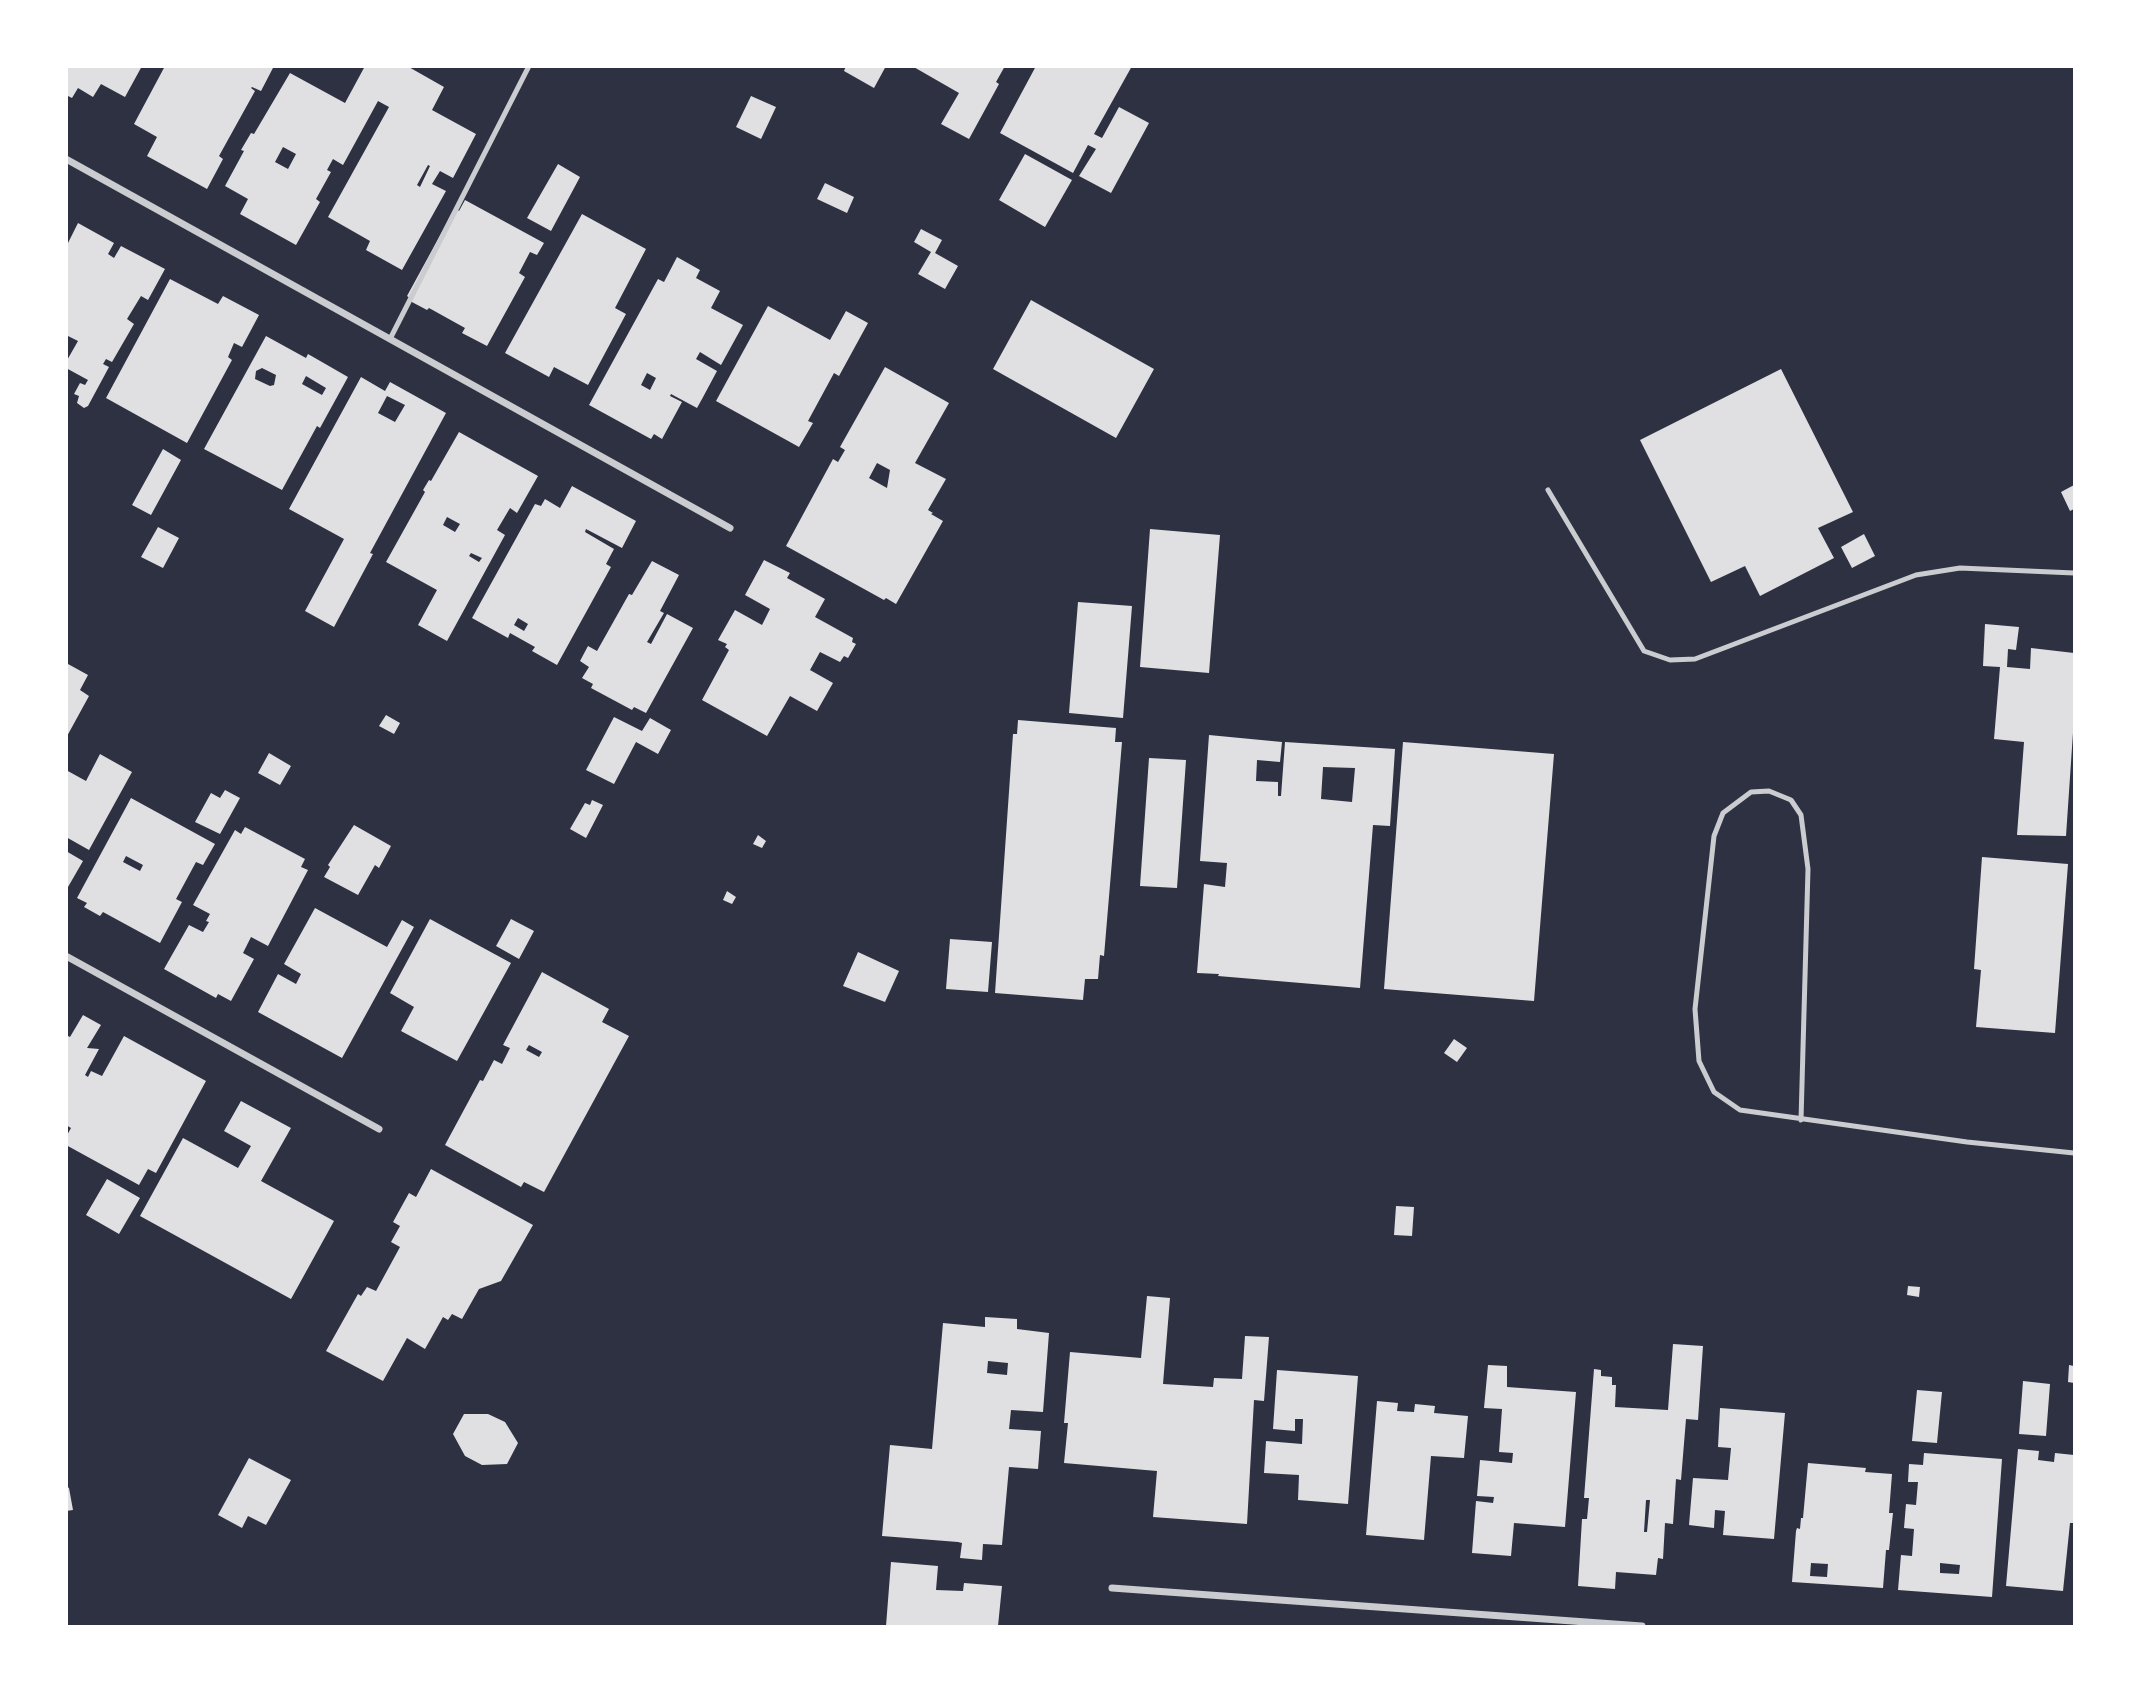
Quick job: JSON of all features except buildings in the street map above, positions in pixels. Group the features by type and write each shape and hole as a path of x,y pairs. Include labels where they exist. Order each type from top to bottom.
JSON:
{"street":[{"path":"66,159 730,528"},
{"path":"66,956 379,1129"},
{"path":"1112,1588 1642,1626"}],"lane":[{"path":"390,339 529,66"},
{"path":"1548,490 1644,651 1670,660 1695,659 1916,575 1960,568 2074,573"},
{"path":"1801,1120 1808,869 1801,815 1791,800 1769,791 1751,792 1723,813 1714,836 1695,1009 1699,1061 1714,1092 1740,1110 1801,1120 1967,1142 2074,1153"}]}
